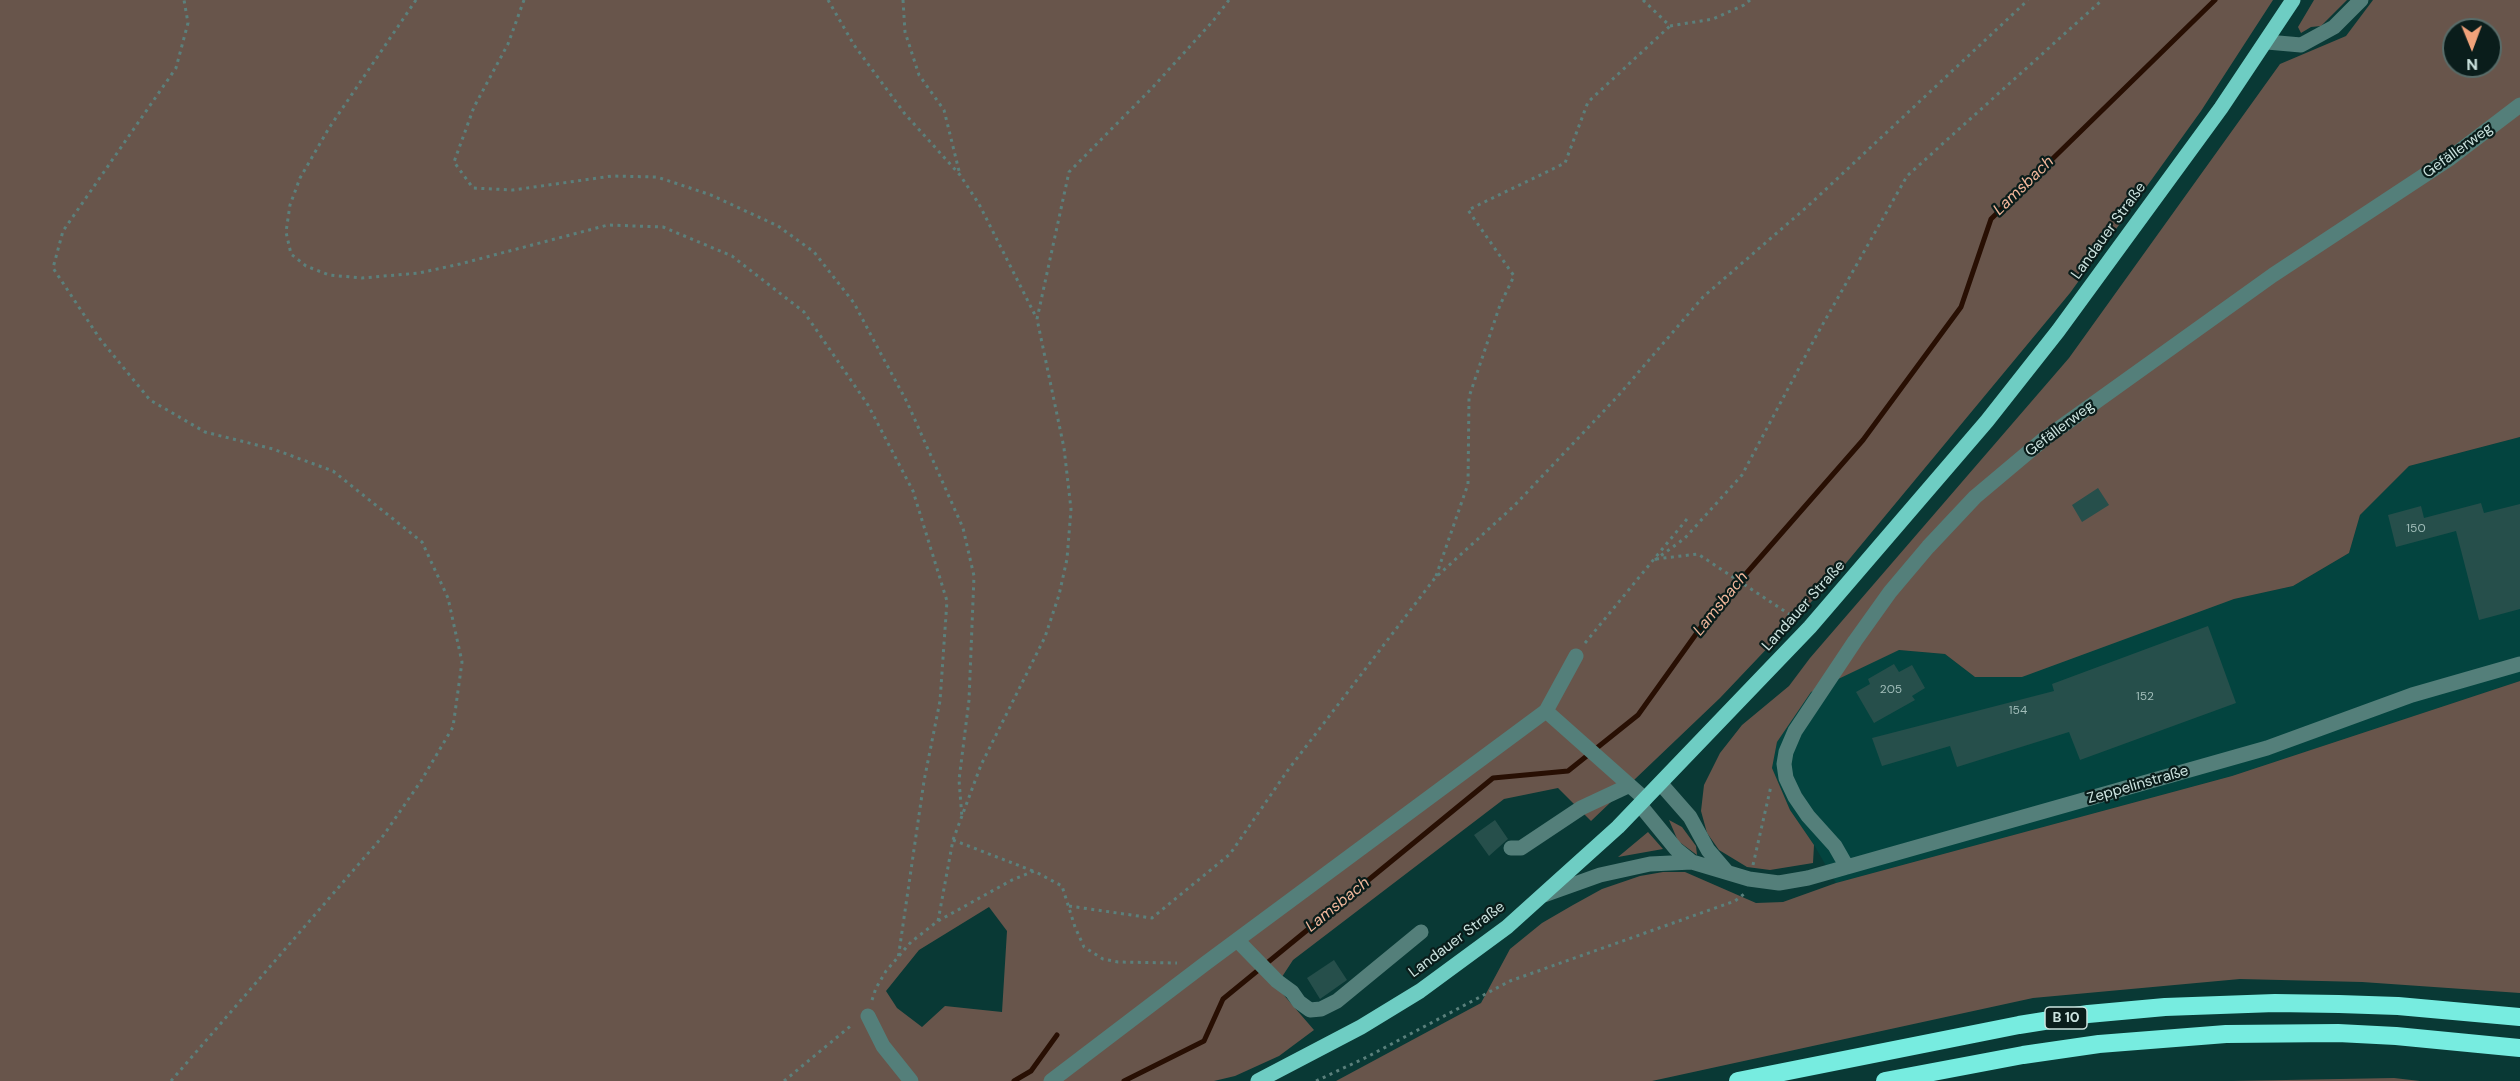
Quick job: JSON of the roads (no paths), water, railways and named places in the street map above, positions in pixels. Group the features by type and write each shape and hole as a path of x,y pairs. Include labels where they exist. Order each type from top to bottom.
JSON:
{"highway":[{"name":"B 10","path":"1738,1081 2019,1025 2088,1014 2165,1007 2275,1002 2398,1006 2520,1017"},
{"name":"B 10","path":"1885,1081 2023,1054 2166,1037 2226,1034 2385,1036 2520,1048"}],"main road":[{"name":"Landauer Straße","path":"1258,1081 1361,1027 1420,991 1507,927 1660,784 1810,627 1987,422 2125,241 2267,42 2293,0"}],"street":[{"path":"2267,42 2301,45 2334,27 2361,0"},
{"name":"Gefällerweg","path":"1847,867 1835,846 1808,816 1795,797 1786,778 1784,764 1786,752 1795,731 1855,641 1890,592 1928,547 1975,497 2044,440 2138,370 2273,275 2450,159 2520,105"},
{"path":"1051,1081 1546,711 1575,656"},
{"name":"Zeppelinstraße","path":"1692,862 1749,879 1779,883 1808,878 2267,748 2412,695 2520,664"},
{"path":"1546,711 1628,786 1676,849 1692,862"},
{"path":"1660,784 1690,817 1708,850 1726,871"},
{"path":"1510,848 1521,848 1581,808 1628,786"},
{"path":"1544,894 1600,876 1650,864 1692,862"},
{"path":"1238,940 1276,981 1292,992 1299,1002 1310,1010 1321,1009 1337,1001 1421,932"},
{"path":"868,1016 883,1046 910,1081"}],"waterway":[{"name":"Lamsbach","path":"1124,1081 1204,1041 1223,999 1493,778 1568,771 1638,715 1709,616 1863,440 1961,307 1991,219 2215,0"},
{"path":"1014,1081 1031,1071 1057,1035"}]}
